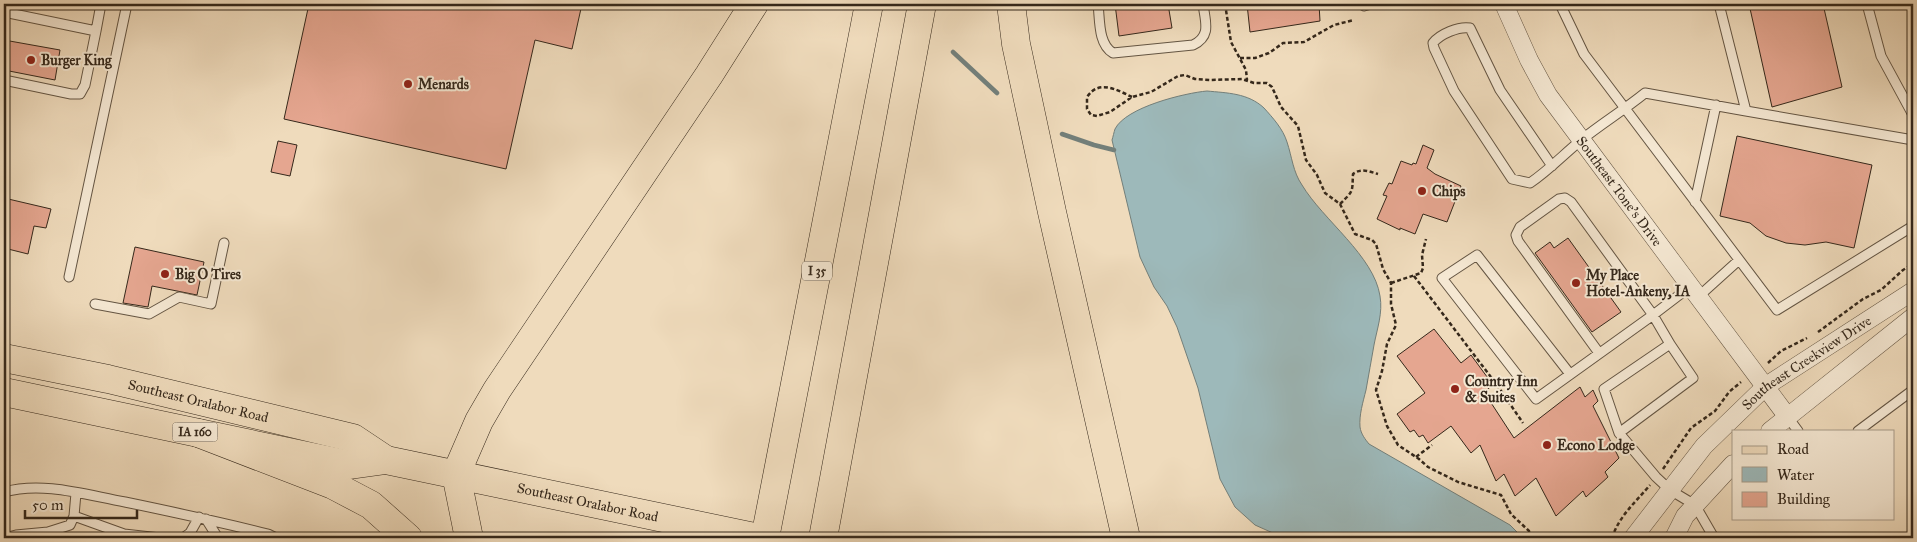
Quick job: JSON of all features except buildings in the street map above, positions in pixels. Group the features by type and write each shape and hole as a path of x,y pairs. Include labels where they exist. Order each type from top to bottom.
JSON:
{"main road":[{"path":"470,538 456,474 479,420 497,390 709,75 754,4"},
{"name":"I 35","path":"765,538 870,4"},
{"path":"823,538 922,4"},
{"path":"1011,4 1016,44 1050,203 1126,538"},
{"name":"Southeast Oralabor Road","path":"4,358 108,379 353,438 386,460"},
{"name":"Southeast Oralabor Road","path":"4,392 350,465 386,460 759,538"},
{"path":"198,433 333,485 371,504 408,538"}],"street":[{"name":"Southeast Tone's Drive","path":"1504,4 1525,53 1548,95 1787,416"},
{"name":"Southeast Creekview Drive","path":"1633,538 1704,446 1766,386 1913,291"},
{"name":"Southeast Creekview Drive","path":"1771,430 1913,317"},
{"path":"1674,538 1685,516 1732,465"}],"lane":[{"path":"4,80 71,94 80,94 86,85 101,4"},
{"path":"69,277 127,4"},
{"path":"1098,4 1103,43 1106,49 1113,53 1193,45 1200,42 1206,30 1203,4"},
{"path":"1362,4 1364,6 1371,4"},
{"path":"1560,4 1584,54 1777,310 1913,226"},
{"path":"1719,4 1746,110"},
{"path":"1867,4 1881,56 1913,115"},
{"path":"4,12 96,31"},
{"path":"1552,166 1500,90 1470,28 1463,27 1436,39 1434,48 1454,91 1512,179 1530,183 1552,166 1580,140 1645,93 1913,140"},
{"path":"1695,202 1716,105"},
{"path":"1599,353 1516,235 1520,227 1559,199 1565,198 1571,202 1654,315 1670,344 1693,378 1619,433"},
{"path":"95,304 149,314 179,297 211,304 224,243"},
{"path":"1570,374 1477,254 1442,278 1536,399 1654,315 1695,291 1739,260"},
{"path":"1670,344 1604,388 1619,433 1656,477 1670,490 1695,505 1713,536 1712,538"},
{"path":"1859,430 1913,390"},
{"path":"1787,416 1797,430"},
{"path":"4,492 56,489 203,518 271,537"},
{"path":"4,538 16,534 48,532 70,525 74,516 76,493"},
{"path":"74,516 124,534 160,538"},
{"path":"183,538 203,518"},
{"path":"203,518 218,538"}],"path":[{"path":"1225,4 1231,42 1246,70 1247,80"},
{"path":"1240,58 1255,58 1269,53 1283,43 1304,42 1334,25 1354,20"},
{"path":"1132,97 1113,88 1098,88 1093,90 1087,97 1087,109 1091,115 1103,115 1132,97 1151,92 1178,76 1185,75 1210,80 1247,80 1254,83 1267,83 1272,87 1281,107 1298,126 1306,160 1317,175 1325,193 1340,204 1355,234 1372,240 1376,244 1383,269 1391,283 1391,304 1396,326 1387,344 1376,390 1376,397 1383,412 1386,426 1398,445 1428,467 1458,482 1501,495 1511,514 1529,531 1531,538"},
{"path":"1340,204 1352,192 1354,186 1353,174 1358,170 1378,174"},
{"path":"1391,283 1414,276 1420,272 1423,268 1422,255 1426,238"},
{"path":"1414,276 1497,385 1523,423"},
{"path":"1416,457 1432,445"}],"water":[{"path":"1207,91 1230,93 1251,99 1264,108 1285,137 1295,170 1302,185 1358,253 1376,281 1381,309 1360,427 1369,444 1510,525 1519,534 1520,538 1284,538 1255,525 1235,507 1220,479 1198,388 1177,327 1167,306 1154,287 1140,257 1112,140 1115,129 1121,121 1131,114 1157,102"}],"waterway":[{"path":"953,52 997,93"},
{"path":"1062,134 1114,150"}],"place":[{"name":"Burger King","path":"31,60"},
{"name":"Menards","path":"408,84"},
{"name":"Chips","path":"1422,191"},
{"name":"Big O Tires","path":"165,274"},
{"name":"My Place Hotel-Ankeny, IA","path":"1576,283"},
{"name":"Country Inn & Suites","path":"1455,389"},
{"name":"Econo Lodge","path":"1547,445"}]}
